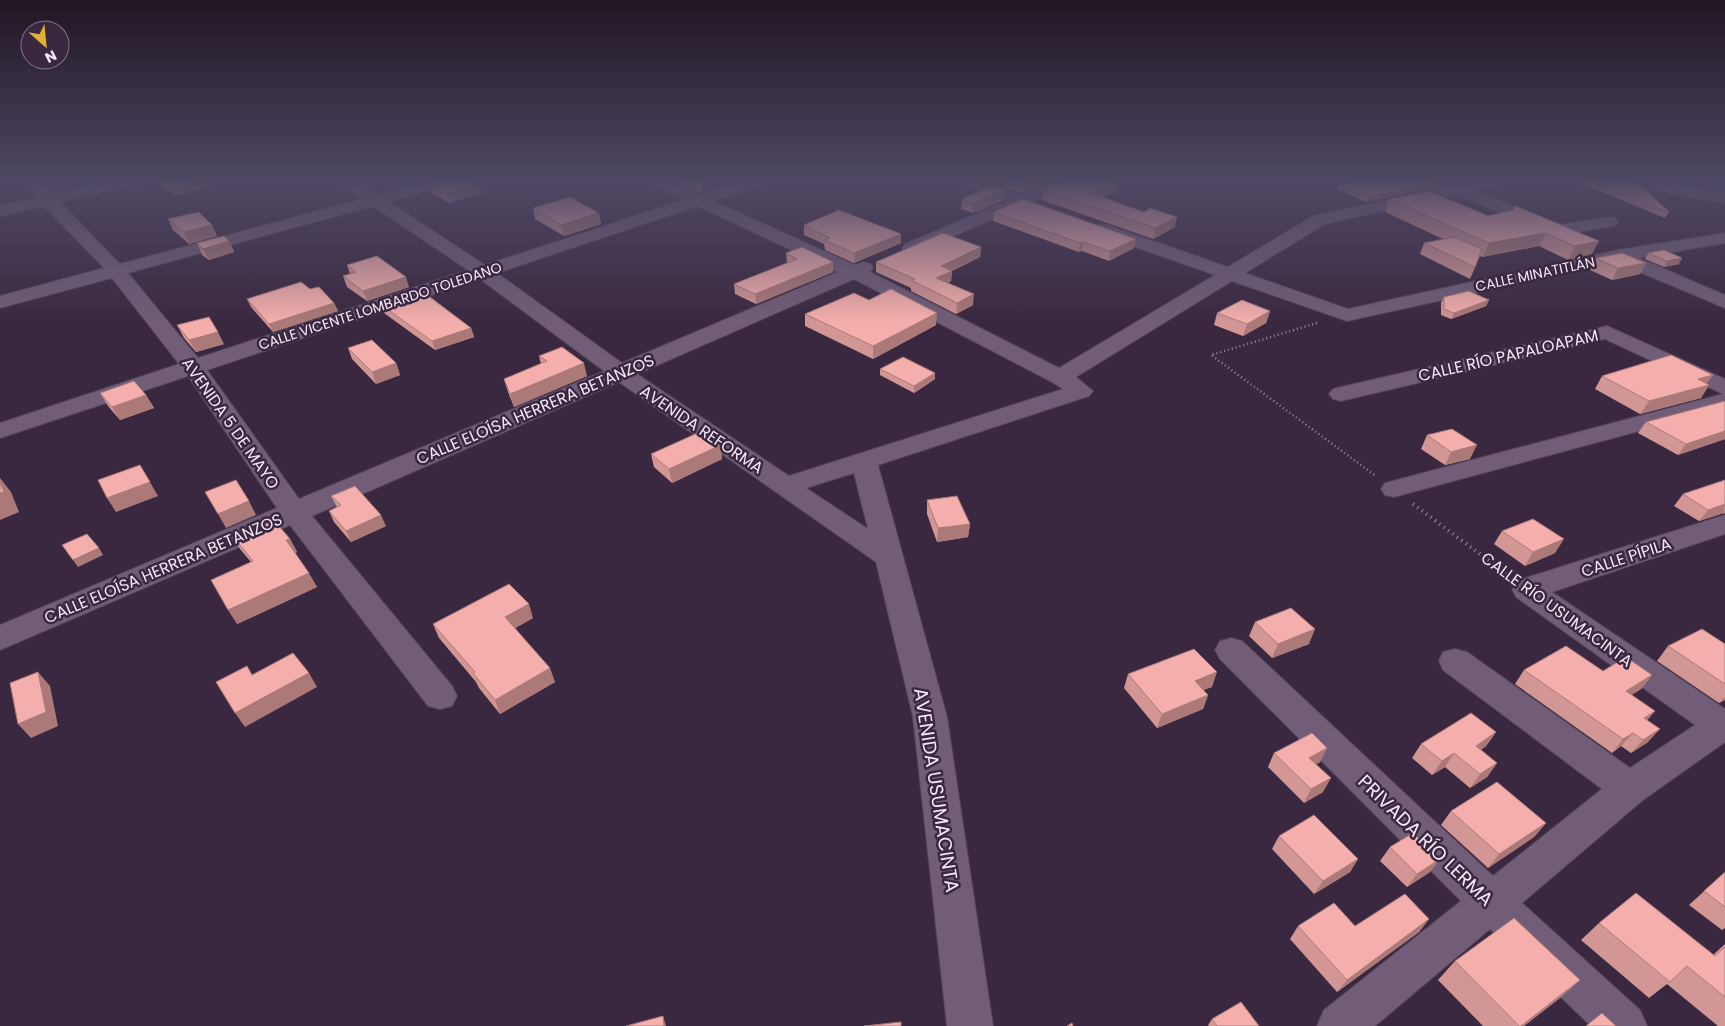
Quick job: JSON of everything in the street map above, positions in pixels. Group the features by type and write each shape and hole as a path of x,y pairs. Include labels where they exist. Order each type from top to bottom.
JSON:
{"street":[{"name":"AVENIDA 5 DE MAYO","path":"75,228 116,270 193,367 294,512 440,696"},
{"path":"0,302 273,228"},
{"name":"AVENIDA REFORMA","path":"418,228 483,272 621,373 888,557"},
{"name":"CALLE VICENTE LOMBARDO TOLEDANO","path":"0,431 615,228"},
{"path":"759,228 854,272 1060,377 1081,391 784,486"},
{"name":"CALLE ELOÍSA HERRERA BETANZOS","path":"0,638 957,228"},
{"path":"1099,228 1347,315"},
{"path":"1060,377 1306,228"},
{"path":"1552,228 1725,302"},
{"path":"1557,230 1571,228"},
{"name":"CALLE MINATITLÁN","path":"1347,315 1619,256 1725,238"},
{"name":"CALLE RÍO PAPALOAPAM","path":"1341,394 1607,332 1725,388"},
{"path":"1394,489 1725,400"},
{"name":"AVENIDA USUMACINTA","path":"864,461 930,717 970,1026"},
{"name":"CALLE PÍPILA","path":"1527,589 1725,524"},
{"name":"CALLE RÍO USUMACINTA","path":"1527,589 1723,724"},
{"name":"PRIVADA RÍO LERMA","path":"1231,650 1492,903 1624,1026"},
{"path":"1456,660 1630,789"},
{"path":"1340,1026 1630,789 1723,724"}],"path":[{"name":"CALLE RÍO USUMACINTA","path":"1347,315 1211,354 1527,589"}],"building":[{"path":"179,228 200,228 184,232"},
{"path":"810,228 885,228 901,234 854,253 824,240 830,238"},
{"path":"1038,228 1105,228 1136,239 1110,251 1083,242 1080,243"},
{"path":"1455,228 1568,228 1599,241 1575,246 1546,233 1489,243"},
{"path":"943,233 981,247 941,266 952,271 936,278 974,294 957,303 911,280 915,279 876,262"},
{"path":"224,236 229,241 203,249 197,243"},
{"path":"1455,237 1482,249 1475,267 1424,243"},
{"path":"802,247 833,262 755,294 734,284 797,259 786,253"},
{"path":"1664,250 1682,258 1667,261 1648,253"},
{"path":"1622,253 1646,263 1618,268 1596,258"},
{"path":"377,256 406,277 363,291 343,276 356,272 347,265"},
{"path":"301,282 310,289 319,287 334,303 269,324 247,299"},
{"path":"891,289 937,313 873,346 805,314 854,293 869,300"},
{"path":"422,291 471,328 432,341 380,304"},
{"path":"1469,291 1489,300 1454,313 1444,309 1444,297"},
{"path":"1242,300 1270,311 1247,324 1217,313"},
{"path":"209,317 218,332 189,340 177,325"},
{"path":"372,340 396,363 372,372 348,348"},
{"path":"562,347 584,363 510,394 504,379 547,361 539,356"},
{"path":"1671,355 1713,375 1698,379 1709,385 1649,401 1602,376"},
{"path":"903,357 935,373 914,386 880,369"},
{"path":"134,381 146,395 112,407 100,393"},
{"path":"1725,401 1725,431 1686,444 1646,422"},
{"path":"1452,429 1477,445 1451,452 1427,435"},
{"path":"702,431 721,445 669,469 651,454"},
{"path":"140,465 150,482 107,498 98,480"},
{"path":"236,480 249,501 218,514 205,492"},
{"path":"1725,480 1725,504 1708,510 1683,494"},
{"path":"0,483 4,492 0,493"},
{"path":"355,486 381,515 346,531 329,511 341,505 331,496"},
{"path":"957,496 970,524 938,528 927,500"},
{"path":"1533,519 1564,539 1533,552 1502,531"},
{"path":"274,520 290,539 286,540 309,573 228,610 211,580 253,561 232,535 262,522 264,525"},
{"path":"87,534 99,548 73,560 62,545"},
{"path":"509,584 529,604 505,617 550,668 495,700 473,673 475,672 433,624"},
{"path":"1291,608 1315,629 1278,644 1255,622"},
{"path":"1702,629 1725,644 1725,684 1668,646"},
{"path":"1566,646 1603,671 1626,657 1652,675 1626,691 1655,711 1644,718 1660,729 1643,740 1633,733 1623,739 1524,670"},
{"path":"1194,649 1217,672 1195,681 1208,695 1162,714 1128,674"},
{"path":"293,653 309,673 235,713 216,682 247,666 252,675"},
{"path":"38,672 46,712 18,724 10,683"},
{"path":"1471,713 1496,732 1476,746 1497,763 1480,774 1454,753 1442,761 1421,744"},
{"path":"1312,733 1327,748 1309,758 1331,778 1311,789 1274,753"},
{"path":"1497,782 1546,823 1499,854 1451,811"},
{"path":"1314,815 1358,859 1323,881 1279,836"},
{"path":"1413,833 1440,859 1417,874 1390,847"},
{"path":"1725,872 1725,907 1704,891"},
{"path":"1636,893 1715,956 1725,947 1725,997 1687,966 1670,982 1599,923"},
{"path":"1405,894 1429,919 1347,980 1298,926 1334,903 1355,926"},
{"path":"1514,918 1580,980 1521,1026 1455,961"},
{"path":"1241,1002 1259,1026 1217,1026 1212,1019"},
{"path":"1602,1013 1616,1026 1586,1026"},
{"path":"663,1016 664,1026 626,1026"},
{"path":"901,1022 901,1026 864,1026"}]}
